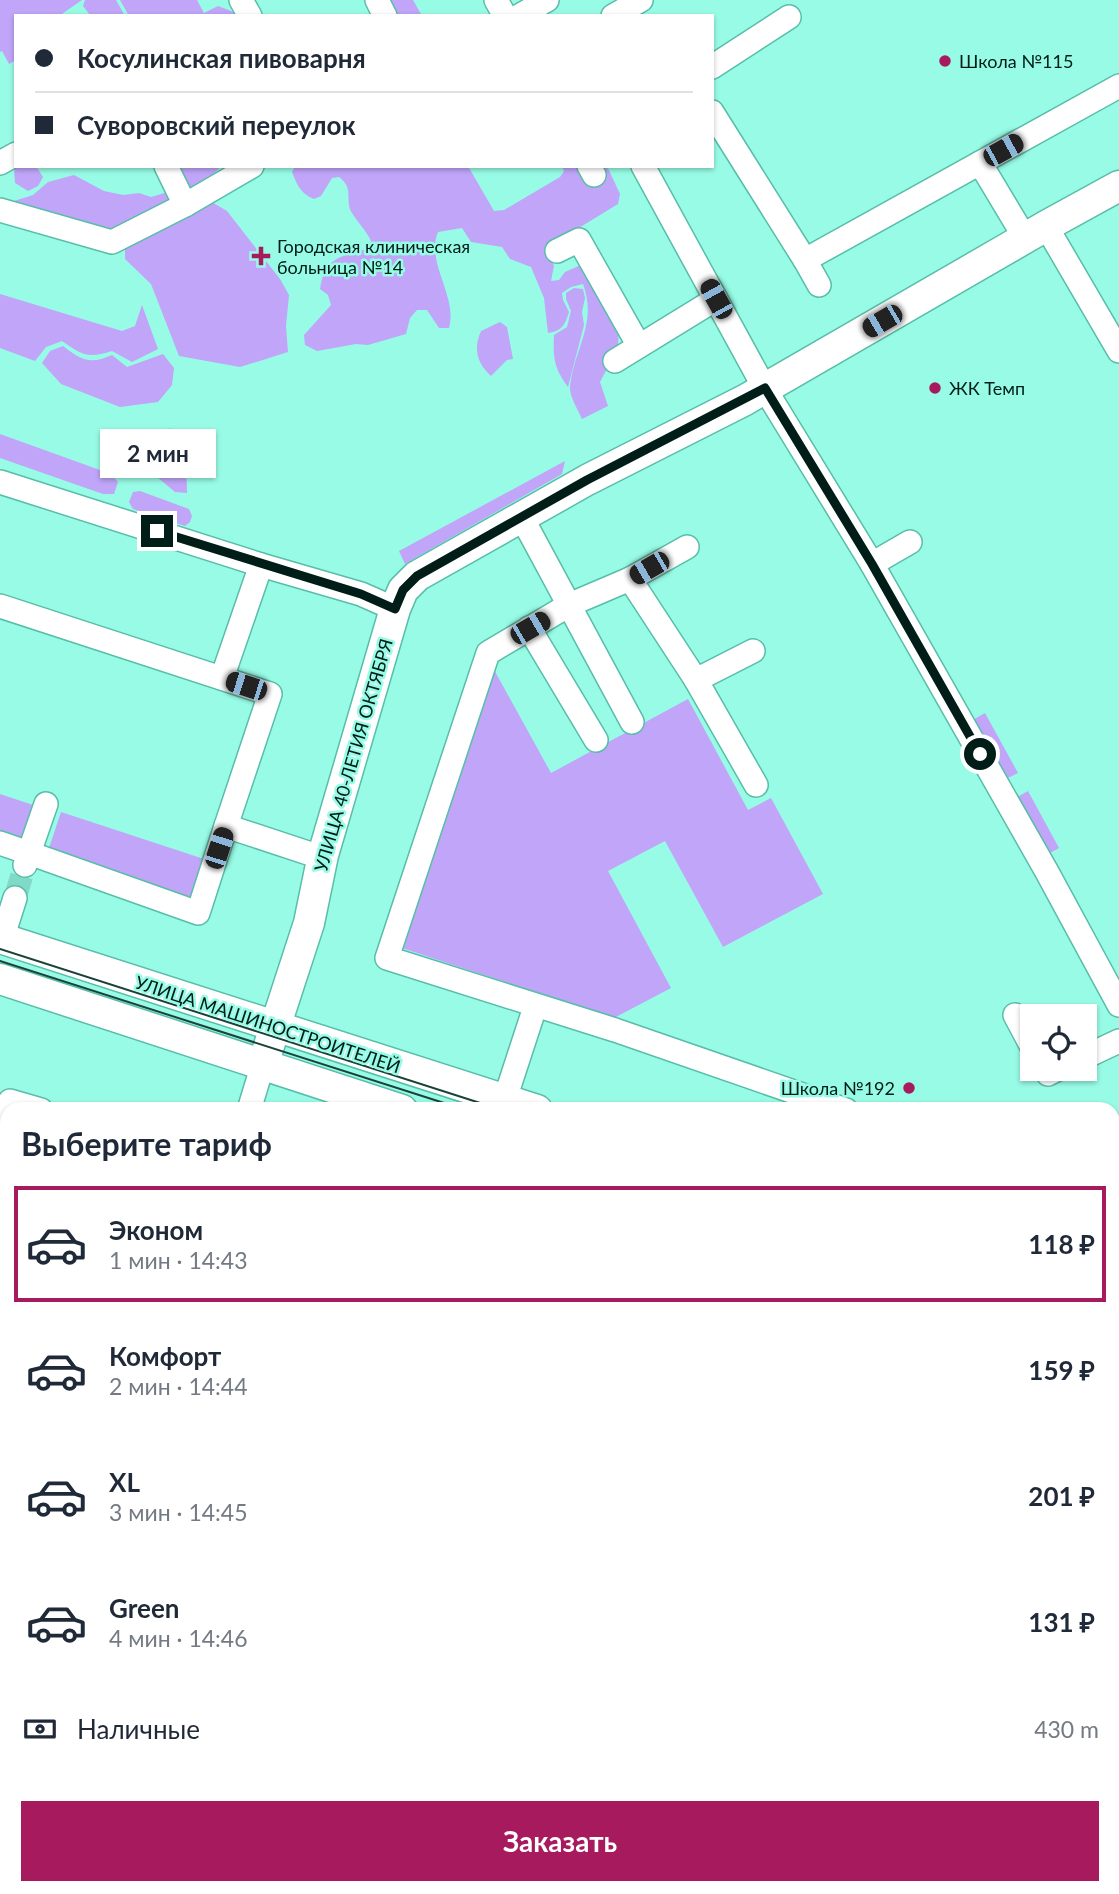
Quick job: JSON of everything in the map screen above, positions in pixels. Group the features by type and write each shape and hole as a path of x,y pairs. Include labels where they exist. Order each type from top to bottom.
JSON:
{"main road":[{"name":"УЛИЦА 40-ЛЕТИЯ ОКТЯБРЯ","path":"262,1065 309,923 323,855 395,609 403,590 417,576 521,516 765,388 1119,186"},
{"name":"УЛИЦА МАШИНОСТРОИТЕЛЕЙ","path":"1,939 514,1102"},
{"path":"0,979 377,1102"}],"street":[{"path":"523,14 549,0"},
{"path":"616,14 641,0"},
{"path":"714,66 789,17"},
{"path":"805,260 1119,86"},
{"path":"714,115 819,285"},
{"path":"980,163 1035,232 1119,351"},
{"path":"167,168 185,205"},
{"path":"0,210 112,242 185,205 249,168"},
{"path":"644,168 765,388 872,564 1047,872 1119,1005"},
{"path":"557,251 579,240 639,346"},
{"path":"615,362 716,299"},
{"path":"0,481 261,565 361,594 395,609"},
{"path":"521,516 632,722"},
{"path":"872,564 910,542"},
{"path":"687,547 631,579 569,605 488,653 387,958 615,1030 823,1102"},
{"path":"222,678 261,565"},
{"path":"631,579 696,680 755,785"},
{"path":"0,606 270,694 198,913 27,859 0,844"},
{"path":"530,628 596,740"},
{"path":"696,680 753,651"},
{"path":"27,859 46,804"},
{"path":"226,826 308,853 323,855"},
{"path":"1,939 15,898"},
{"path":"505,1099 536,1007"},
{"path":"1014,1016 1020,1026"},
{"path":"1097,1051 1119,1041"},
{"path":"251,1102 262,1065"}],"shaded area":[{"path":"0,0 82,0 62,14 14,14 14,61 9,64 2,51 0,52"},
{"path":"85,0 116,0 124,14 89,14 83,6"},
{"path":"120,0 197,0 204,13 218,6 239,14 128,14"},
{"path":"384,0 413,0 421,14 392,14"},
{"path":"37,168 43,177 38,186 28,191 15,183 14,169"},
{"path":"173,168 220,168 187,197"},
{"path":"294,168 469,168 494,211 504,210 560,177 563,168 608,168 620,194 618,204 546,248 554,266 551,281 559,280 565,272 583,264 619,320 618,348 600,382 608,406 582,419 570,392 588,312 583,284 562,293 569,312 568,317 560,329 548,333 544,298 531,267 510,259 502,247 471,242 462,228 438,232 435,243 438,267 451,316 449,328 439,328 427,310 417,310 410,318 406,334 368,345 356,344 317,351 305,345 304,335 331,305 328,295 320,289 326,270 343,256 369,248 371,241 354,217 344,181 339,177 332,178 321,196 314,199 303,192 292,172"},
{"path":"74,175 104,191 123,195 139,193 151,197 168,192 174,204 108,235 11,202 33,195 48,182"},
{"path":"210,201 227,211 280,279 289,295 286,326 288,352 240,367 179,356 151,284 125,259 125,247"},
{"path":"574,288 583,289 584,325 568,387 555,362 554,335 567,327 571,311 566,293"},
{"path":"0,294 122,331 135,326 142,305 158,349 132,362 112,351 97,355 86,354 62,341 46,347 35,361 0,348"},
{"path":"500,322 507,327 513,359 507,360 491,376 482,366 477,344 481,331"},
{"path":"63,346 86,360 98,360 112,355 127,367 163,354 174,368 172,385 158,402 120,407 61,384 42,363 50,351"},
{"path":"170,428 183,459 187,493 175,492 151,472 155,440"},
{"path":"0,434 111,474 118,482 114,494 103,494 0,458"},
{"path":"565,461 562,474 405,564 399,551"},
{"path":"140,491 189,509 192,516 190,522 185,526 133,509 129,502 133,492"},
{"path":"492,666 551,773 688,699 748,810 771,798 823,894 723,947 665,841 608,871 671,988 614,1018 399,947"},
{"path":"985,713 1018,773 1002,781 969,722"},
{"path":"1028,791 1059,848 1043,857 1012,800"},
{"path":"0,794 39,807 28,840 0,831"},
{"path":"61,812 204,859 191,898 48,851"}],"tunnel":[{"path":"15,898 25,865"}],"tram line":[{"path":"0,949 477,1102"},
{"path":"0,961 441,1102"}],"place":[{"name":"Школа №115","path":"945,61"},
{"name":"Городская клиническая больница №14","path":"261,256"},
{"name":"ЖК Темп","path":"935,388"},
{"name":"Школа №192","path":"909,1088"}],"route":[{"path":"157,531 361,594 395,609 403,590 417,576 587,480 765,388 872,564 980,754"}]}
